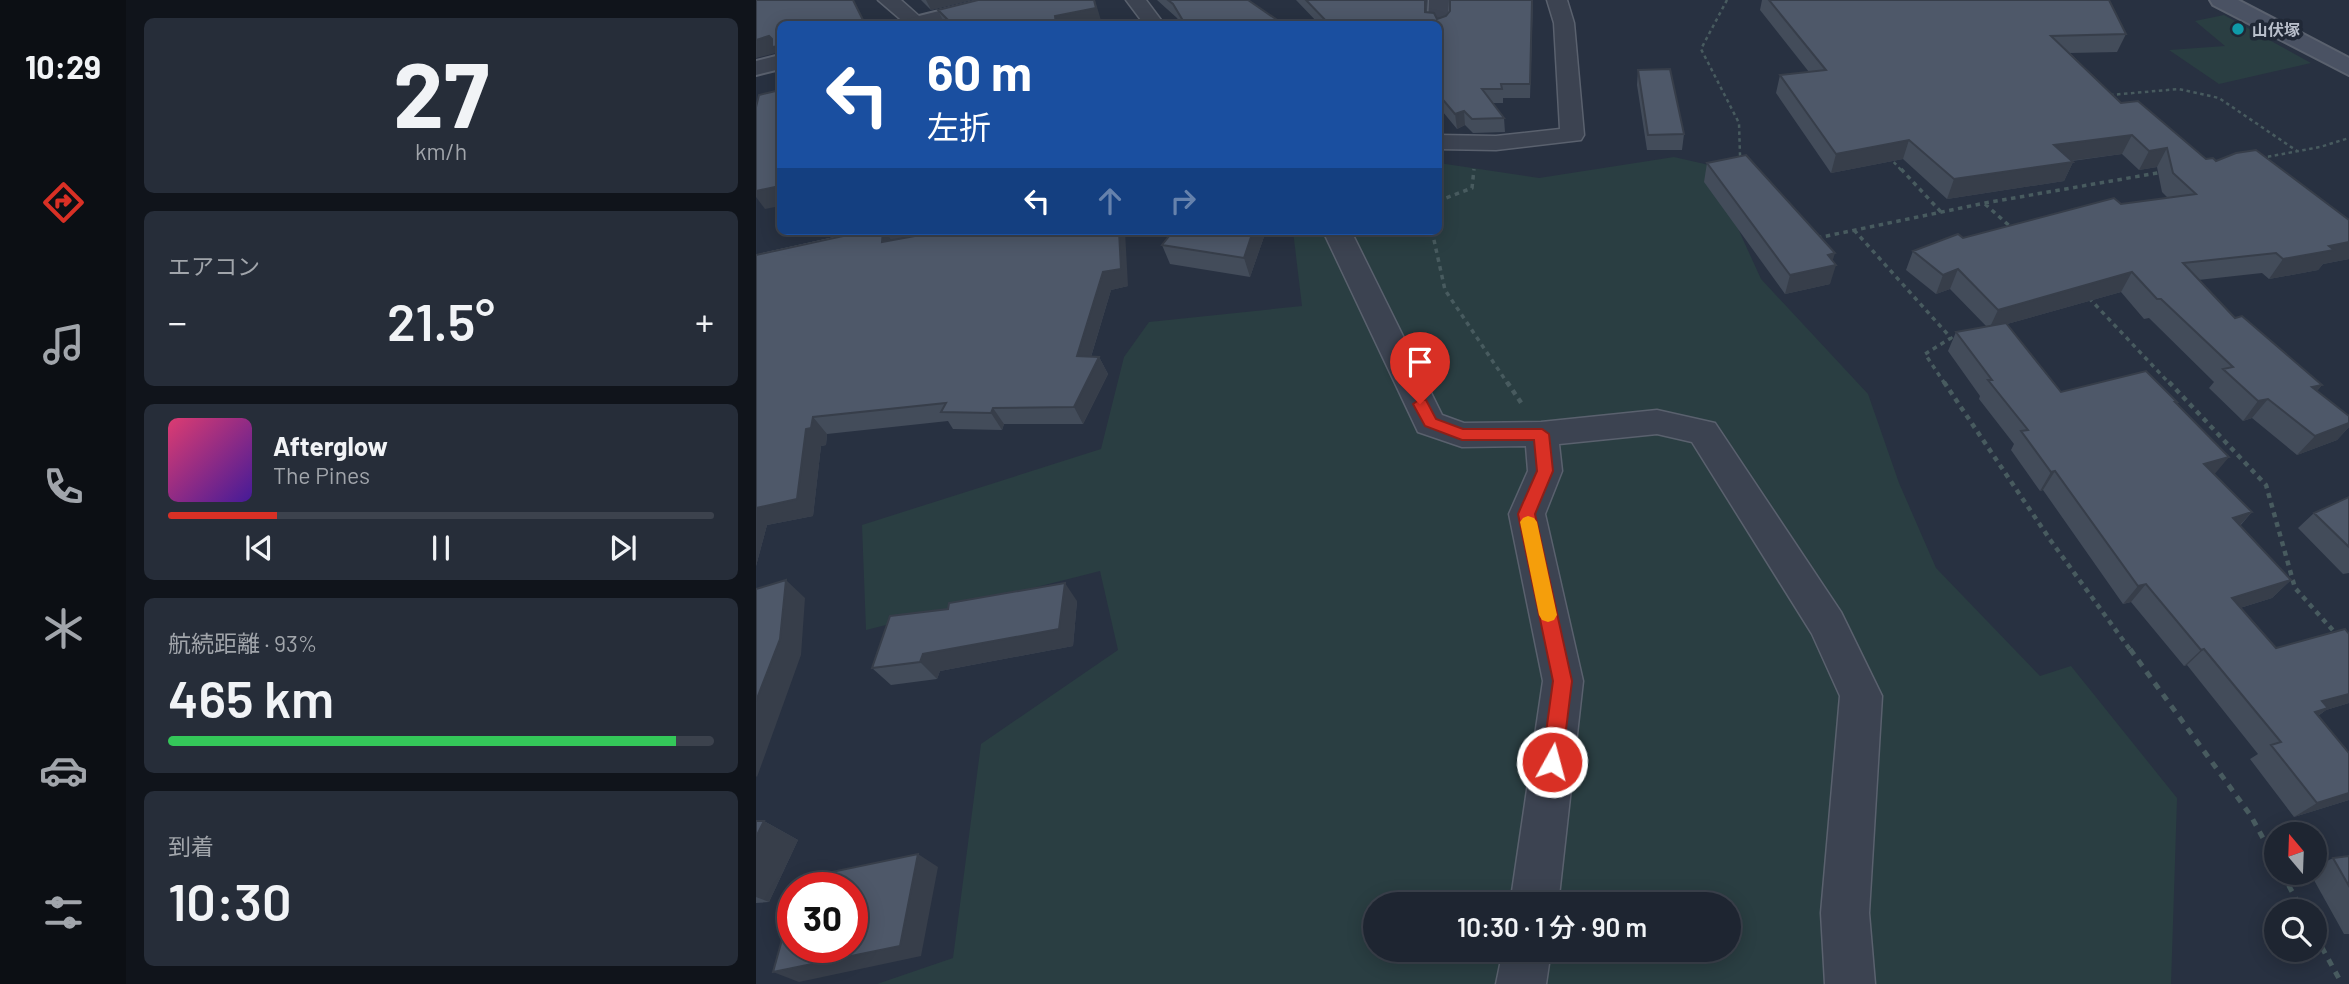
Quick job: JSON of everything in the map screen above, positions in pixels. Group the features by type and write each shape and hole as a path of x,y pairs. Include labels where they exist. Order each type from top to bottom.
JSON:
{"main road":[{"path":"2221,0 2347,64"}],"street":[{"path":"888,0 913,21"},
{"path":"929,21 1010,0"},
{"path":"1136,0 1152,21"},
{"path":"1438,21 1439,0"},
{"path":"1442,142 1572,135 1564,23 1558,0"},
{"path":"756,68 777,63"},
{"path":"756,265 887,235"},
{"path":"1339,235 1430,423 1462,435 1542,434 1657,422 1703,432 1828,624 1861,696 1845,913 1850,984"},
{"path":"1536,892 1563,681 1527,514 1545,471 1542,434"},
{"path":"1521,984 1525,962"}],"path":[{"path":"1727,0 1701,49 1739,122 1740,155 1749,165"},
{"path":"2099,96 2179,89 2219,97 2297,151"},
{"path":"2260,158 2349,138"},
{"path":"1442,199 1472,188 1476,142"},
{"path":"1886,154 1941,212"},
{"path":"1813,239 1941,212 2167,172"},
{"path":"1985,204 2016,232"},
{"path":"1854,230 1951,338 1925,355 2052,541 2250,816 2264,841"},
{"path":"1433,235 1445,290 1542,434"},
{"path":"2088,297 2266,485 2295,588 2340,638"},
{"path":"2327,957 2342,984"}],"green space":[{"path":"2224,15 2311,63 2219,84 2169,50 2225,46 2195,21"},
{"path":"1674,157 1709,165 1761,279 1868,394 1899,483 1936,568 2040,676 2071,666 2177,798 2171,984 877,984 953,958 981,744 1118,650 1100,571 866,630 862,525 1101,449 1124,357 1149,322 1302,306 1293,235 1442,235 1442,163 1539,178"}],"building":[{"path":"756,0 853,0 864,21 777,21 777,46 772,47 772,39 769,36 756,40"},
{"path":"978,0 1094,0 1096,8 1055,16 1056,21 949,21 938,10"},
{"path":"1168,0 1248,0 1279,21 1183,21"},
{"path":"1306,0 1425,0 1425,12 1434,13 1437,19 1446,16 1450,11 1450,0 1532,0 1530,84 1501,84 1502,89 1482,89 1504,118 1472,119 1464,111 1455,114 1442,99 1442,21 1326,21"},
{"path":"1769,0 2109,0 2126,34 2051,36 2121,103 2138,101 2206,159 2213,158 2216,161 2236,153 2256,150 2349,220 2349,242 2329,246 2334,250 2283,259 2276,253 2183,263 2235,318 2242,316 2322,385 2312,387 2349,416 2349,423 2315,436 2268,399 2258,401 2223,369 2233,367 2161,299 2157,299 2132,272 1998,310 1958,269 1943,275 1913,251 1958,234 1963,238 2114,198 2121,204 2196,194 2173,173 2167,148 2149,151 2132,135 2054,145 2073,162 1954,179 1909,140 1836,154 1780,75 1826,70"},
{"path":"1670,69 1684,134 1648,135 1638,70"},
{"path":"777,91 777,187 756,191 756,107 759,95"},
{"path":"1746,155 1835,253 1828,255 1836,265 1790,275 1707,163"},
{"path":"848,235 883,235 882,242 920,235 1119,235 1121,269 1103,272 1077,356 1099,357 1074,407 993,408 991,413 941,412 946,403 813,417 811,428 806,429 797,499 756,508 756,255"},
{"path":"1170,235 1252,235 1244,258 1162,245"},
{"path":"2006,323 2061,392 2146,371 2229,457 2204,464 2252,512 2233,518 2291,580 2232,598 2276,648 2345,629 2349,634 2349,694 2322,701 2328,708 2315,712 2349,753 2349,793 2317,803 2271,745 2281,742 2146,584 2138,586 2055,471 2051,472 2021,431 2028,430 1988,380 1992,380 1956,332"},
{"path":"2349,497 2349,547 2314,513"},
{"path":"786,580 780,639 756,701 756,589"},
{"path":"1065,583 1059,629 923,654 920,662 872,668 890,616 948,609 949,603"},
{"path":"756,821 764,821 756,837"},
{"path":"918,854 900,946 868,953 868,872 832,872"},
{"path":"2349,856 2349,886 2333,858"},
{"path":"777,958 777,963 817,963 773,972"}],"slow traffic":[{"path":"1528,522 1548,615"}],"place":[{"name":"山伏塚","path":"2238,29"}],"route":[{"path":"1420,404 1430,423 1462,435 1542,434 1545,471 1527,514 1563,681 1552,762"}]}
